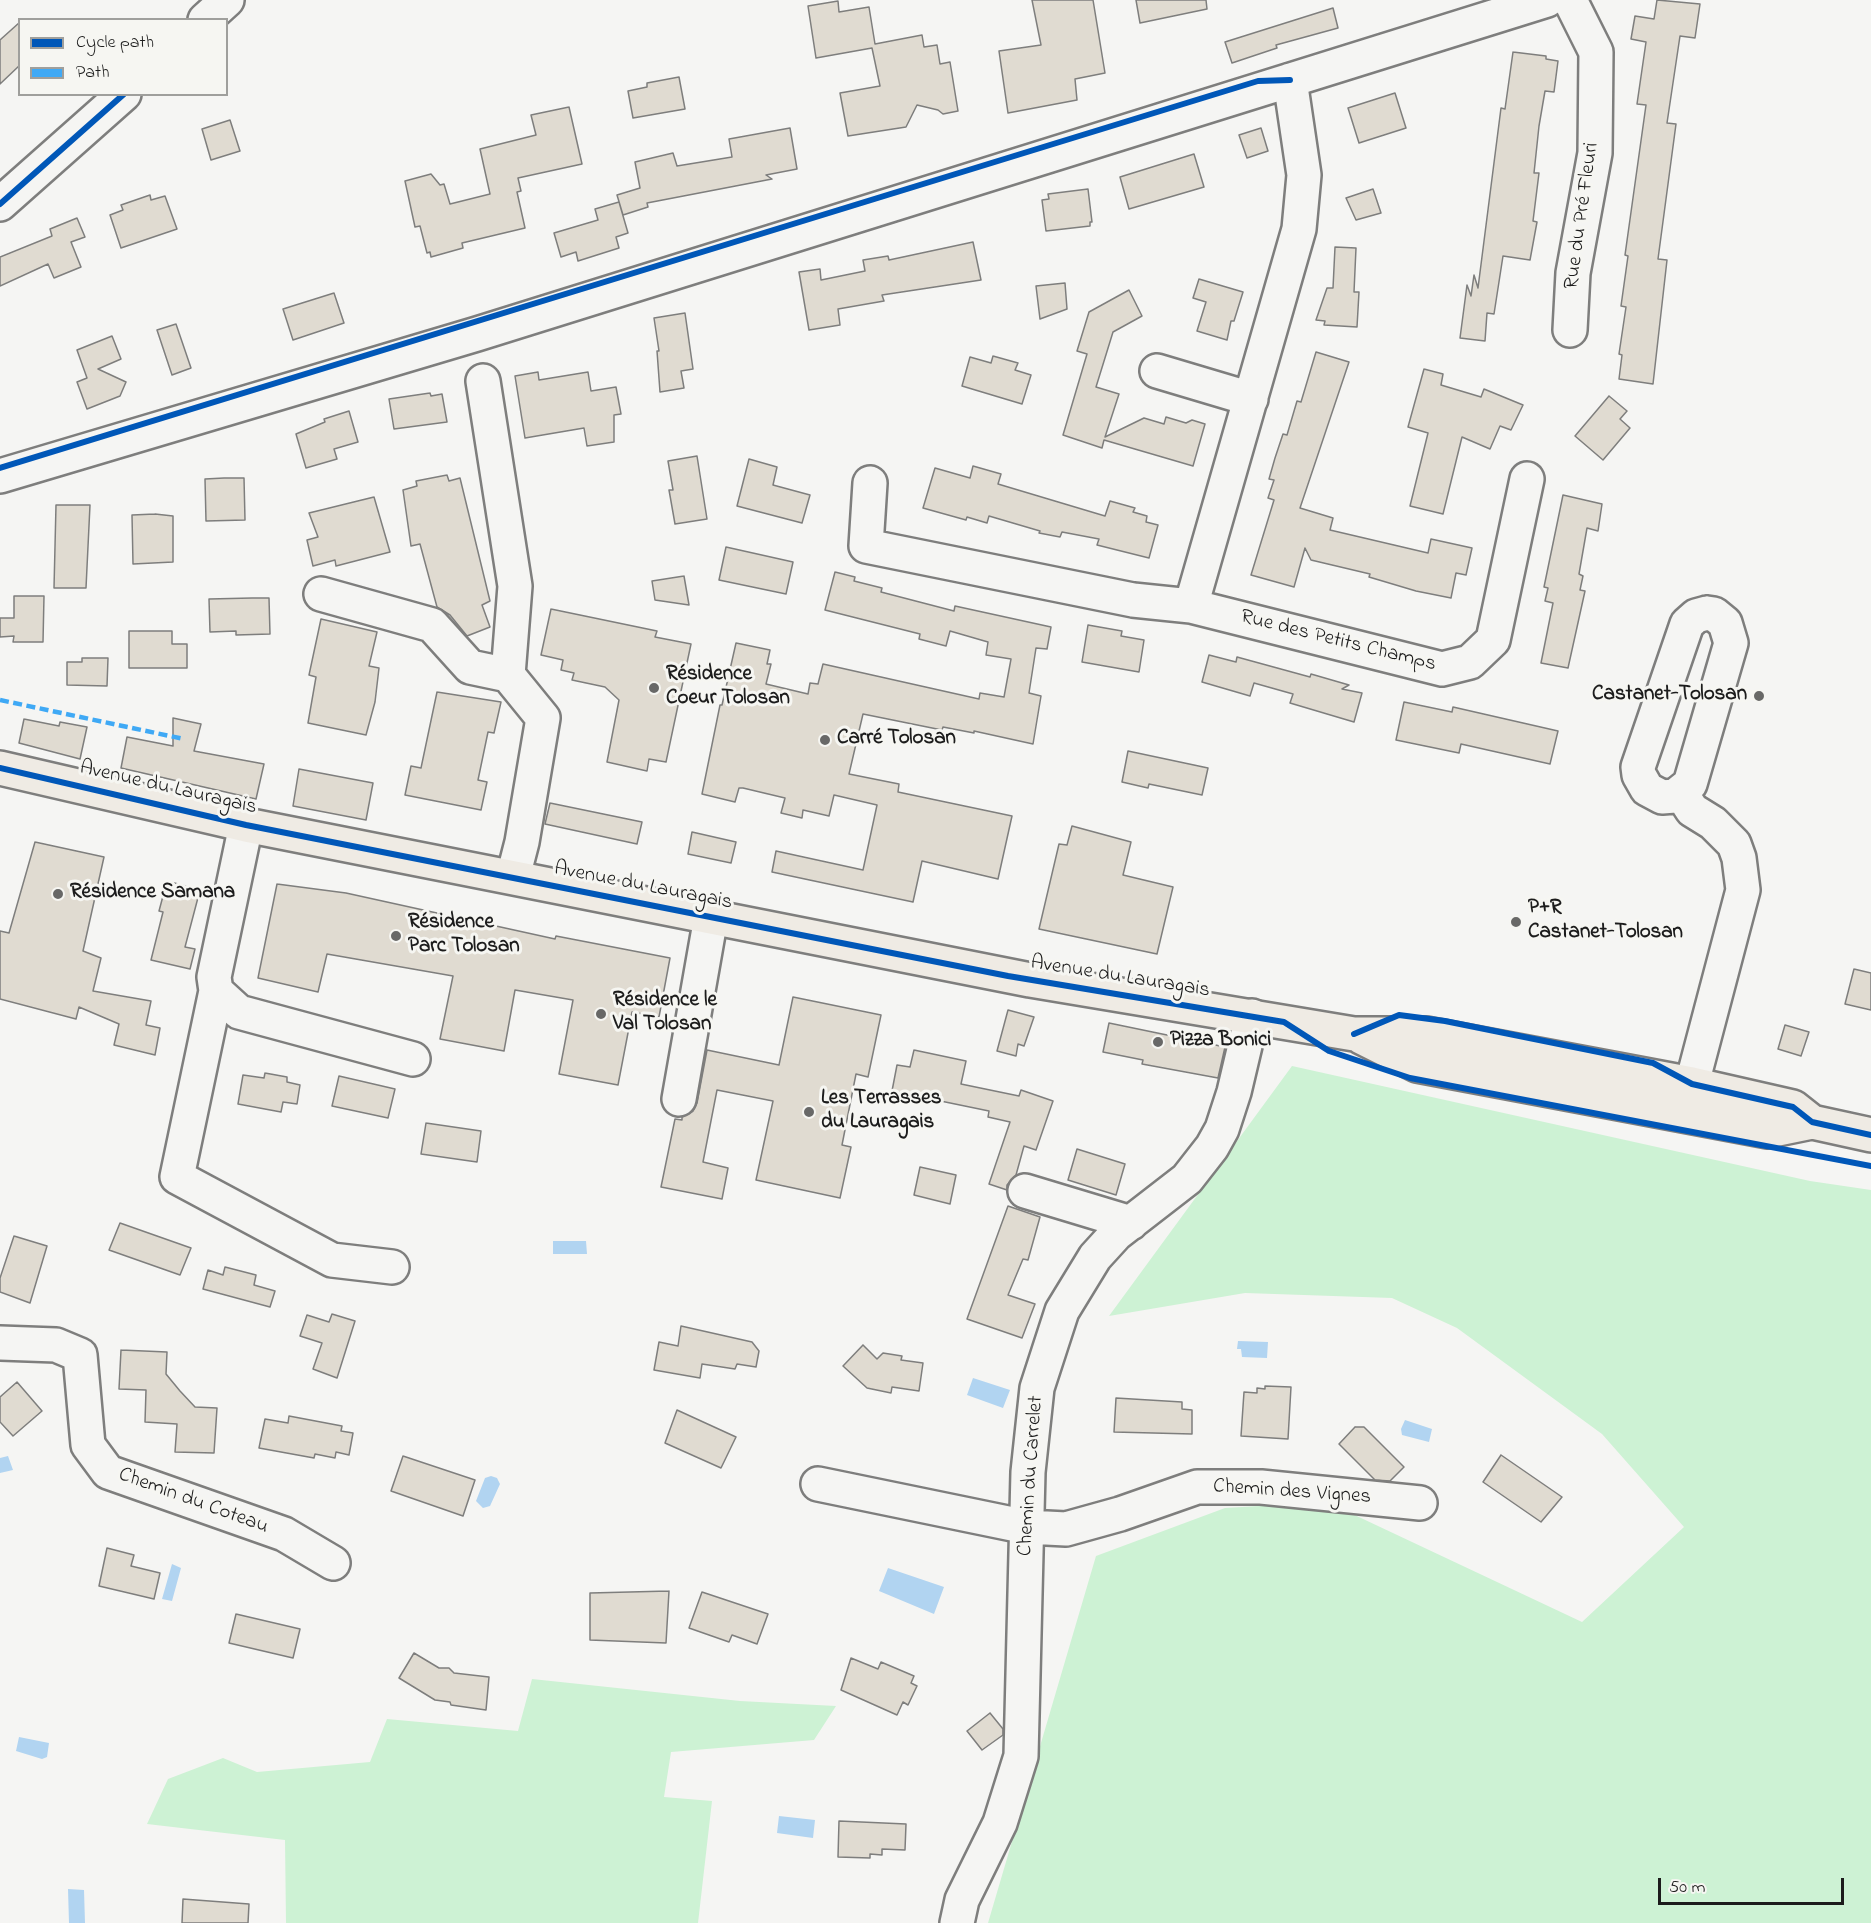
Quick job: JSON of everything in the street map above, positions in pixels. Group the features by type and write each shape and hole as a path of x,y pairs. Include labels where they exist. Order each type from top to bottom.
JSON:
{"main road":[{"name":"Avenue du Lauragais","path":"0,768 246,825 1030,980 1354,1034 1426,1034 1692,1084 1793,1107 1812,1122"},
{"name":"Avenue du Lauragais","path":"1354,1034 1417,1065 1768,1131 1812,1122 1871,1135"}],"street":[{"path":"207,18 227,0"},
{"path":"0,476 488,330 1547,0"},
{"name":"Rue du Pré Fleuri","path":"1570,0 1596,52 1595,153 1573,273 1570,330"},
{"path":"1191,606 1299,230 1304,175 1290,80"},
{"path":"0,204 121,96"},
{"path":"1157,371 1251,399"},
{"path":"483,381 515,586 508,675"},
{"name":"Rue des Petits Champs","path":"870,483 866,546 1133,600 1191,606 1442,669 1470,662 1493,640 1527,480"},
{"path":"321,594 432,625 470,667 508,675 543,718 522,842 513,877"},
{"path":"1714,614 1728,628 1731,643 1690,784 1681,793 1669,797 1654,794 1642,782 1638,767 1687,624 1696,616 1714,614"},
{"path":"1681,793 1692,810 1713,822 1734,844 1743,890 1684,1115"},
{"name":"Avenue du Lauragais","path":"246,825 214,977 216,991 177,1177 332,1260 392,1267"},
{"path":"679,1099 711,917"},
{"path":"216,991 239,1012 412,1059"},
{"name":"Chemin du Carrelet","path":"957,1923 962,1900 1000,1823 1021,1756 1028,1472 1037,1388 1062,1311 1095,1257 1116,1234 1187,1179 1212,1147 1222,1129 1234,1092 1252,1016"},
{"path":"1025,1191 1131,1223"},
{"name":"Chemin du Coteau","path":"0,1342 56,1344 80,1355 88,1445 108,1472 284,1534 333,1563"},
{"name":"Chemin des Vignes","path":"818,1484 1027,1527 1066,1529 1197,1487 1261,1487 1420,1503"}],"green space":[{"path":"1292,1066 1810,1181 1871,1190 1871,1923 988,1923 1096,1556 1225,1508 1327,1502 1582,1622 1684,1527 1602,1434 1457,1328 1392,1298 1245,1293 1109,1316"},
{"path":"532,1679 740,1701 836,1706 814,1740 671,1752 664,1797 712,1801 698,1923 286,1923 285,1840 147,1824 168,1779 223,1758 257,1772 370,1762 387,1719 518,1731"}],"water":[{"path":"553,1241 586,1241 587,1254 553,1254"},
{"path":"1238,1341 1268,1342 1267,1358 1242,1357 1241,1349 1237,1349"},
{"path":"973,1378 1010,1390 1003,1408 967,1395"},
{"path":"1405,1420 1432,1429 1429,1442 1402,1435 1401,1429"},
{"path":"8,1456 13,1470 0,1473 0,1458"},
{"path":"491,1476 497,1478 500,1484 490,1506 483,1508 476,1501 485,1478"},
{"path":"172,1564 181,1568 172,1601 162,1599"},
{"path":"888,1568 944,1587 934,1614 879,1591"},
{"path":"19,1737 49,1743 47,1757 42,1759 16,1751"},
{"path":"779,1816 815,1820 813,1838 777,1833"},
{"path":"68,1889 84,1890 85,1923 69,1923"}],"building":[{"path":"1032,0 1093,0 1105,73 1075,79 1077,100 1008,113 999,51 1041,45"},
{"path":"1136,0 1206,0 1207,9 1140,23"},
{"path":"1657,0 1700,4 1695,38 1680,36 1667,123 1676,124 1658,259 1667,260 1653,384 1619,379 1622,355 1619,354 1626,307 1621,306 1628,256 1625,255 1646,105 1637,104 1646,42 1631,39 1635,16 1654,19"},
{"path":"838,1 839,12 869,7 875,44 922,35 924,47 937,45 940,64 950,62 958,111 943,114 938,110 917,105 906,127 848,136 840,93 880,86 872,48 816,58 808,6"},
{"path":"1333,8 1338,28 1276,45 1277,48 1232,63 1225,42"},
{"path":"18,24 18,67 0,84 0,40"},
{"path":"1513,52 1546,56 1546,59 1558,61 1554,92 1545,91 1539,126 1534,173 1539,173 1533,221 1537,222 1530,260 1503,256 1494,314 1487,313 1485,341 1460,338 1467,285 1471,296 1474,275 1478,288 1501,108 1505,109"},
{"path":"679,77 685,109 633,118 628,91 647,87 647,83"},
{"path":"1395,93 1406,128 1359,143 1348,108"},
{"path":"569,107 582,164 518,178 521,191 517,192 525,228 462,243 463,248 431,257 430,252 427,253 420,226 415,227 405,181 431,174 440,185 444,184 450,204 490,194 480,149 536,135 531,115"},
{"path":"230,120 240,151 211,160 202,129"},
{"path":"790,128 797,169 766,175 772,179 647,203 648,207 623,215 617,195 640,188 635,162 673,153 677,166 732,157 729,139"},
{"path":"1261,128 1268,151 1247,158 1239,135"},
{"path":"1194,154 1204,187 1129,209 1120,177"},
{"path":"1088,189 1092,222 1090,226 1046,231 1042,200 1049,199 1048,194"},
{"path":"1373,189 1381,213 1356,220 1346,198"},
{"path":"150,195 151,200 165,196 177,229 121,248 110,215 123,210 121,205"},
{"path":"619,202 628,233 616,237 619,248 578,261 576,252 561,257 554,233 598,220 595,209"},
{"path":"77,218 85,237 71,242 81,267 54,278 48,264 0,286 0,257 52,236 50,229"},
{"path":"973,242 981,280 882,295 884,301 838,309 840,325 809,330 799,272 820,269 821,280 865,271 863,260 888,256 889,260"},
{"path":"1335,247 1356,248 1354,292 1359,292 1357,327 1324,325 1325,321 1316,320 1327,288 1333,288"},
{"path":"1199,279 1243,292 1234,321 1231,321 1227,340 1197,331 1206,302 1193,298"},
{"path":"1065,283 1067,309 1040,319 1036,286"},
{"path":"1129,290 1142,316 1113,332 1096,387 1119,394 1105,437 1144,418 1164,424 1166,417 1186,423 1192,420 1205,424 1193,466 1104,440 1102,448 1063,435 1087,354 1077,351 1089,312"},
{"path":"334,293 344,323 293,340 283,309"},
{"path":"685,313 693,369 681,371 684,388 660,392 657,351 659,351 654,318"},
{"path":"176,324 191,368 172,375 157,330"},
{"path":"112,336 121,359 98,369 126,382 120,396 87,409 77,382 87,378 77,350"},
{"path":"1316,352 1349,362 1300,508 1333,518 1330,530 1428,553 1431,539 1472,548 1466,575 1456,573 1451,598 1416,591 1369,577 1370,574 1311,560 1305,548 1294,587 1251,575 1274,500 1268,498 1274,480 1269,479 1275,458 1283,434 1287,435 1297,401 1301,402"},
{"path":"993,356 1018,363 1015,370 1031,375 1022,404 962,386 970,357 991,363"},
{"path":"1424,369 1443,374 1441,385 1481,397 1484,389 1523,405 1511,430 1500,426 1490,449 1462,437 1443,514 1410,506 1428,433 1408,427"},
{"path":"538,372 539,380 588,372 591,391 616,387 621,414 614,415 614,442 587,446 584,428 525,438 515,376"},
{"path":"430,393 431,396 442,394 447,422 394,429 389,399"},
{"path":"1609,396 1627,411 1620,419 1630,428 1603,460 1575,436"},
{"path":"349,411 358,442 334,449 337,459 306,468 296,434 325,422 324,419"},
{"path":"697,456 707,519 675,524 669,490 673,490 668,461"},
{"path":"749,459 777,467 773,485 810,495 802,523 737,506"},
{"path":"973,466 1001,474 998,484 1105,516 1110,501 1135,508 1133,512 1147,516 1146,522 1158,525 1149,558 1097,545 1099,539 1062,532 1060,537 1039,533 1040,531 989,516 987,523 967,517 966,520 923,508 935,468 970,478"},
{"path":"447,475 449,481 460,478 490,601 482,605 490,627 467,636 450,615 437,607 420,544 411,546 403,490 417,486 416,481"},
{"path":"244,478 245,520 206,521 205,479"},
{"path":"1563,495 1602,504 1598,531 1587,528 1579,574 1583,576 1580,590 1585,591 1568,668 1541,663 1553,603 1545,601 1548,588 1544,587"},
{"path":"374,497 390,552 336,566 335,560 313,566 307,540 318,537 309,513"},
{"path":"56,505 90,505 86,588 54,588"},
{"path":"132,515 173,516 173,562 133,564"},
{"path":"726,547 793,562 786,594 719,580"},
{"path":"835,572 855,577 854,581 882,588 881,592 954,611 955,606 1051,627 1047,649 1036,648 1029,693 1041,696 1033,744 974,731 974,733 943,727 942,730 863,714 849,774 899,784 898,792 1012,816 998,879 922,861 913,902 772,872 776,851 863,870 877,805 834,795 829,816 803,810 802,818 781,813 785,798 743,788 739,788 735,802 702,794 720,705 722,705 736,643 770,650 767,664 771,664 766,684 808,694 810,683 818,684 823,664 979,699 980,693 1004,697 1011,659 986,655 988,642 950,631 946,646 919,639 920,634 825,610"},
{"path":"684,576 689,605 655,600 652,581"},
{"path":"14,596 44,596 43,642 13,642 14,636 0,637 0,618 14,618"},
{"path":"269,598 270,634 236,635 236,631 210,632 209,599"},
{"name":"Résidence Coeur Tolosan","path":"551,609 657,631 655,637 691,644 666,762 649,759 647,771 607,762 619,700 605,687 572,680 574,673 561,670 563,660 541,655"},
{"path":"321,619 377,632 369,666 379,668 375,702 366,735 308,723 316,677 309,675"},
{"path":"1088,625 1122,631 1121,636 1144,640 1139,672 1082,662"},
{"path":"129,631 172,631 172,644 187,644 187,668 129,668"},
{"path":"1209,655 1236,662 1237,657 1349,685 1342,689 1362,693 1354,722 1290,703 1293,694 1254,683 1250,696 1202,682"},
{"path":"82,658 108,658 107,686 67,685 67,662 82,662"},
{"path":"437,692 501,702 494,733 488,732 478,780 487,782 481,810 405,795 411,766 421,768"},
{"path":"1404,702 1452,712 1453,707 1558,731 1550,764 1461,744 1459,753 1396,740"},
{"path":"173,718 201,724 194,751 264,764 256,799 121,768 127,737 173,746"},
{"path":"24,719 59,726 60,722 87,727 80,759 19,743"},
{"path":"1128,751 1208,768 1202,795 1149,784 1148,788 1122,782"},
{"path":"299,769 373,783 366,820 293,806"},
{"path":"550,803 642,822 637,844 545,824"},
{"path":"1072,826 1131,842 1123,875 1173,887 1157,954 1039,929 1059,844 1067,845"},
{"path":"692,832 736,842 731,863 688,854"},
{"name":"Résidence Samana","path":"35,842 104,857 83,951 101,958 93,991 151,1001 146,1025 160,1028 155,1055 114,1045 119,1024 79,1007 76,1019 0,999 0,931 9,933"},
{"path":"167,881 200,890 185,947 195,949 190,969 151,960 163,912 159,911"},
{"path":"277,884 346,893 555,939 556,936 670,958 659,1017 632,1012 618,1085 559,1074 573,1000 515,990 504,1051 440,1039 453,976 327,954 318,992 258,978"},
{"path":"1854,969 1871,973 1871,1010 1845,1004"},
{"name":"Les Terrasses du Lauragais","path":"793,997 881,1015 868,1077 856,1074 842,1145 851,1147 840,1198 756,1180 773,1101 717,1090 703,1162 728,1168 722,1199 661,1187 675,1119 682,1120 682,1117 693,1111 697,1103 707,1050 779,1065"},
{"path":"1008,1010 1034,1017 1024,1046 1018,1044 1016,1056 997,1051"},
{"path":"1109,1023 1225,1047 1218,1078 1142,1064 1143,1060 1103,1052"},
{"path":"1785,1025 1809,1032 1801,1056 1778,1049"},
{"path":"914,1050 966,1061 961,1084 1019,1096 1021,1090 1053,1101 1036,1150 1024,1146 1016,1175 1007,1185 1007,1190 989,1184 1010,1122 988,1117 989,1111 892,1091 897,1065 910,1067"},
{"path":"265,1073 287,1077 287,1082 300,1085 297,1104 283,1102 281,1112 238,1104 243,1075 264,1078"},
{"path":"339,1076 395,1089 388,1118 332,1106"},
{"path":"426,1123 481,1131 477,1162 421,1154"},
{"path":"1077,1149 1125,1164 1116,1195 1068,1180"},
{"path":"920,1167 956,1175 950,1204 914,1195"},
{"path":"1008,1206 1040,1217 1028,1260 1023,1259 1008,1295 1035,1304 1022,1338 967,1319"},
{"path":"120,1223 191,1248 180,1275 109,1250"},
{"path":"14,1236 47,1246 30,1303 0,1292 0,1278"},
{"path":"225,1267 256,1275 254,1285 275,1291 270,1307 203,1289 208,1270 223,1275"},
{"path":"332,1314 355,1321 337,1378 313,1369 322,1343 300,1336 307,1315 329,1322"},
{"path":"681,1326 752,1342 759,1351 756,1367 737,1364 735,1369 702,1364 700,1378 654,1370 659,1342 678,1346"},
{"path":"863,1345 877,1359 883,1353 902,1356 901,1360 923,1363 919,1391 892,1387 891,1393 867,1388 843,1366"},
{"path":"121,1350 167,1352 166,1374 180,1391 195,1407 217,1408 214,1453 175,1452 177,1424 145,1422 146,1390 119,1389"},
{"path":"17,1382 42,1411 13,1436 0,1422 0,1397"},
{"path":"1265,1386 1291,1387 1288,1439 1241,1436 1244,1392 1257,1393 1257,1388 1265,1389"},
{"path":"1116,1398 1182,1402 1182,1409 1192,1410 1192,1434 1114,1432"},
{"path":"677,1410 736,1437 721,1468 665,1443"},
{"path":"289,1416 342,1426 341,1431 353,1433 349,1455 336,1452 335,1458 315,1454 314,1458 259,1448 265,1419 288,1423"},
{"path":"1355,1427 1364,1427 1404,1467 1390,1481 1375,1480 1339,1444"},
{"path":"1501,1455 1562,1497 1541,1522 1483,1482"},
{"path":"403,1456 475,1480 463,1516 391,1491"},
{"path":"107,1548 134,1555 131,1566 160,1573 154,1599 99,1586"},
{"path":"669,1591 666,1643 590,1640 590,1593"},
{"path":"702,1592 768,1614 757,1644 732,1635 729,1642 689,1628"},
{"path":"236,1614 300,1629 293,1658 229,1643"},
{"path":"414,1653 439,1668 449,1668 454,1673 489,1677 486,1710 451,1705 450,1702 435,1700 399,1678"},
{"path":"851,1658 878,1669 881,1662 914,1676 911,1683 917,1686 908,1705 903,1702 897,1715 841,1690"},
{"path":"990,1713 1003,1729 1003,1735 982,1750 967,1731"},
{"path":"839,1821 906,1824 905,1850 882,1849 882,1855 870,1854 870,1858 838,1857"},
{"path":"183,1899 249,1904 248,1923 182,1923"}],"marked path":[{"path":"0,700 184,739"}],"cycle path":[{"path":"0,468 1258,81 1290,80"},
{"path":"0,204 122,96"},
{"path":"0,768 246,825 1008,976 1284,1022 1329,1051 1410,1078 1871,1166"},
{"path":"1354,1034 1399,1015 1445,1021 1653,1063 1692,1084 1793,1107 1812,1122 1871,1135"}],"place":[{"name":"Résidence Coeur Tolosan","path":"654,688"},
{"name":"Castanet-Tolosan","path":"1759,696"},
{"name":"Carré Tolosan","path":"825,740"},
{"name":"Résidence Samana","path":"58,894"},
{"name":"P+R Castanet-Tolosan","path":"1516,922"},
{"name":"Résidence Parc Tolosan","path":"396,936"},
{"name":"Résidence le Val Tolosan","path":"601,1014"},
{"name":"Pizza Bonici","path":"1158,1042"},
{"name":"Les Terrasses du Lauragais","path":"809,1112"}]}
